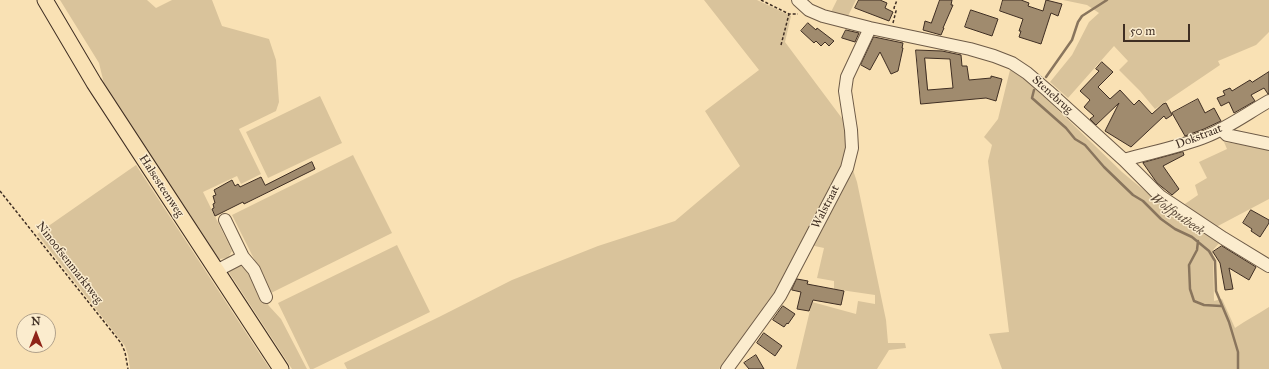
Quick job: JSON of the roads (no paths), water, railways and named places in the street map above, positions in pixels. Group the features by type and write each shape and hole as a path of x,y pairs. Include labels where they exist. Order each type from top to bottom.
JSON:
{"main road":[{"name":"Halsesteenweg","path":"45,0 94,83 281,369"}],"street":[{"name":"Stenebrug","path":"798,0 809,10 823,16 870,28 970,48 1012,63 1038,82 1124,160 1160,196 1223,238 1269,266"},
{"name":"Walstraat","path":"727,369 780,296 847,168 852,148 851,130 847,112 845,91 847,77 870,28"},
{"name":"Dokstraat","path":"1124,160 1181,146 1221,129 1269,101"},
{"path":"1221,129 1227,135 1269,144"},
{"path":"225,220 243,257 254,270 266,297"},
{"path":"216,271 243,257"}],"waterway":[{"name":"Wolfputbeek","path":"1046,77 1072,40 1078,22 1082,16 1107,0"},
{"name":"Wolfputbeek","path":"1034,90 1032,98 1066,128 1075,139 1085,145 1104,167 1133,195 1143,201 1161,219 1175,229 1192,237 1209,251 1215,261 1216,291 1229,322 1238,352 1238,369"},
{"path":"1198,241 1197,250 1189,265 1190,289 1194,301 1204,305 1221,306"}]}
